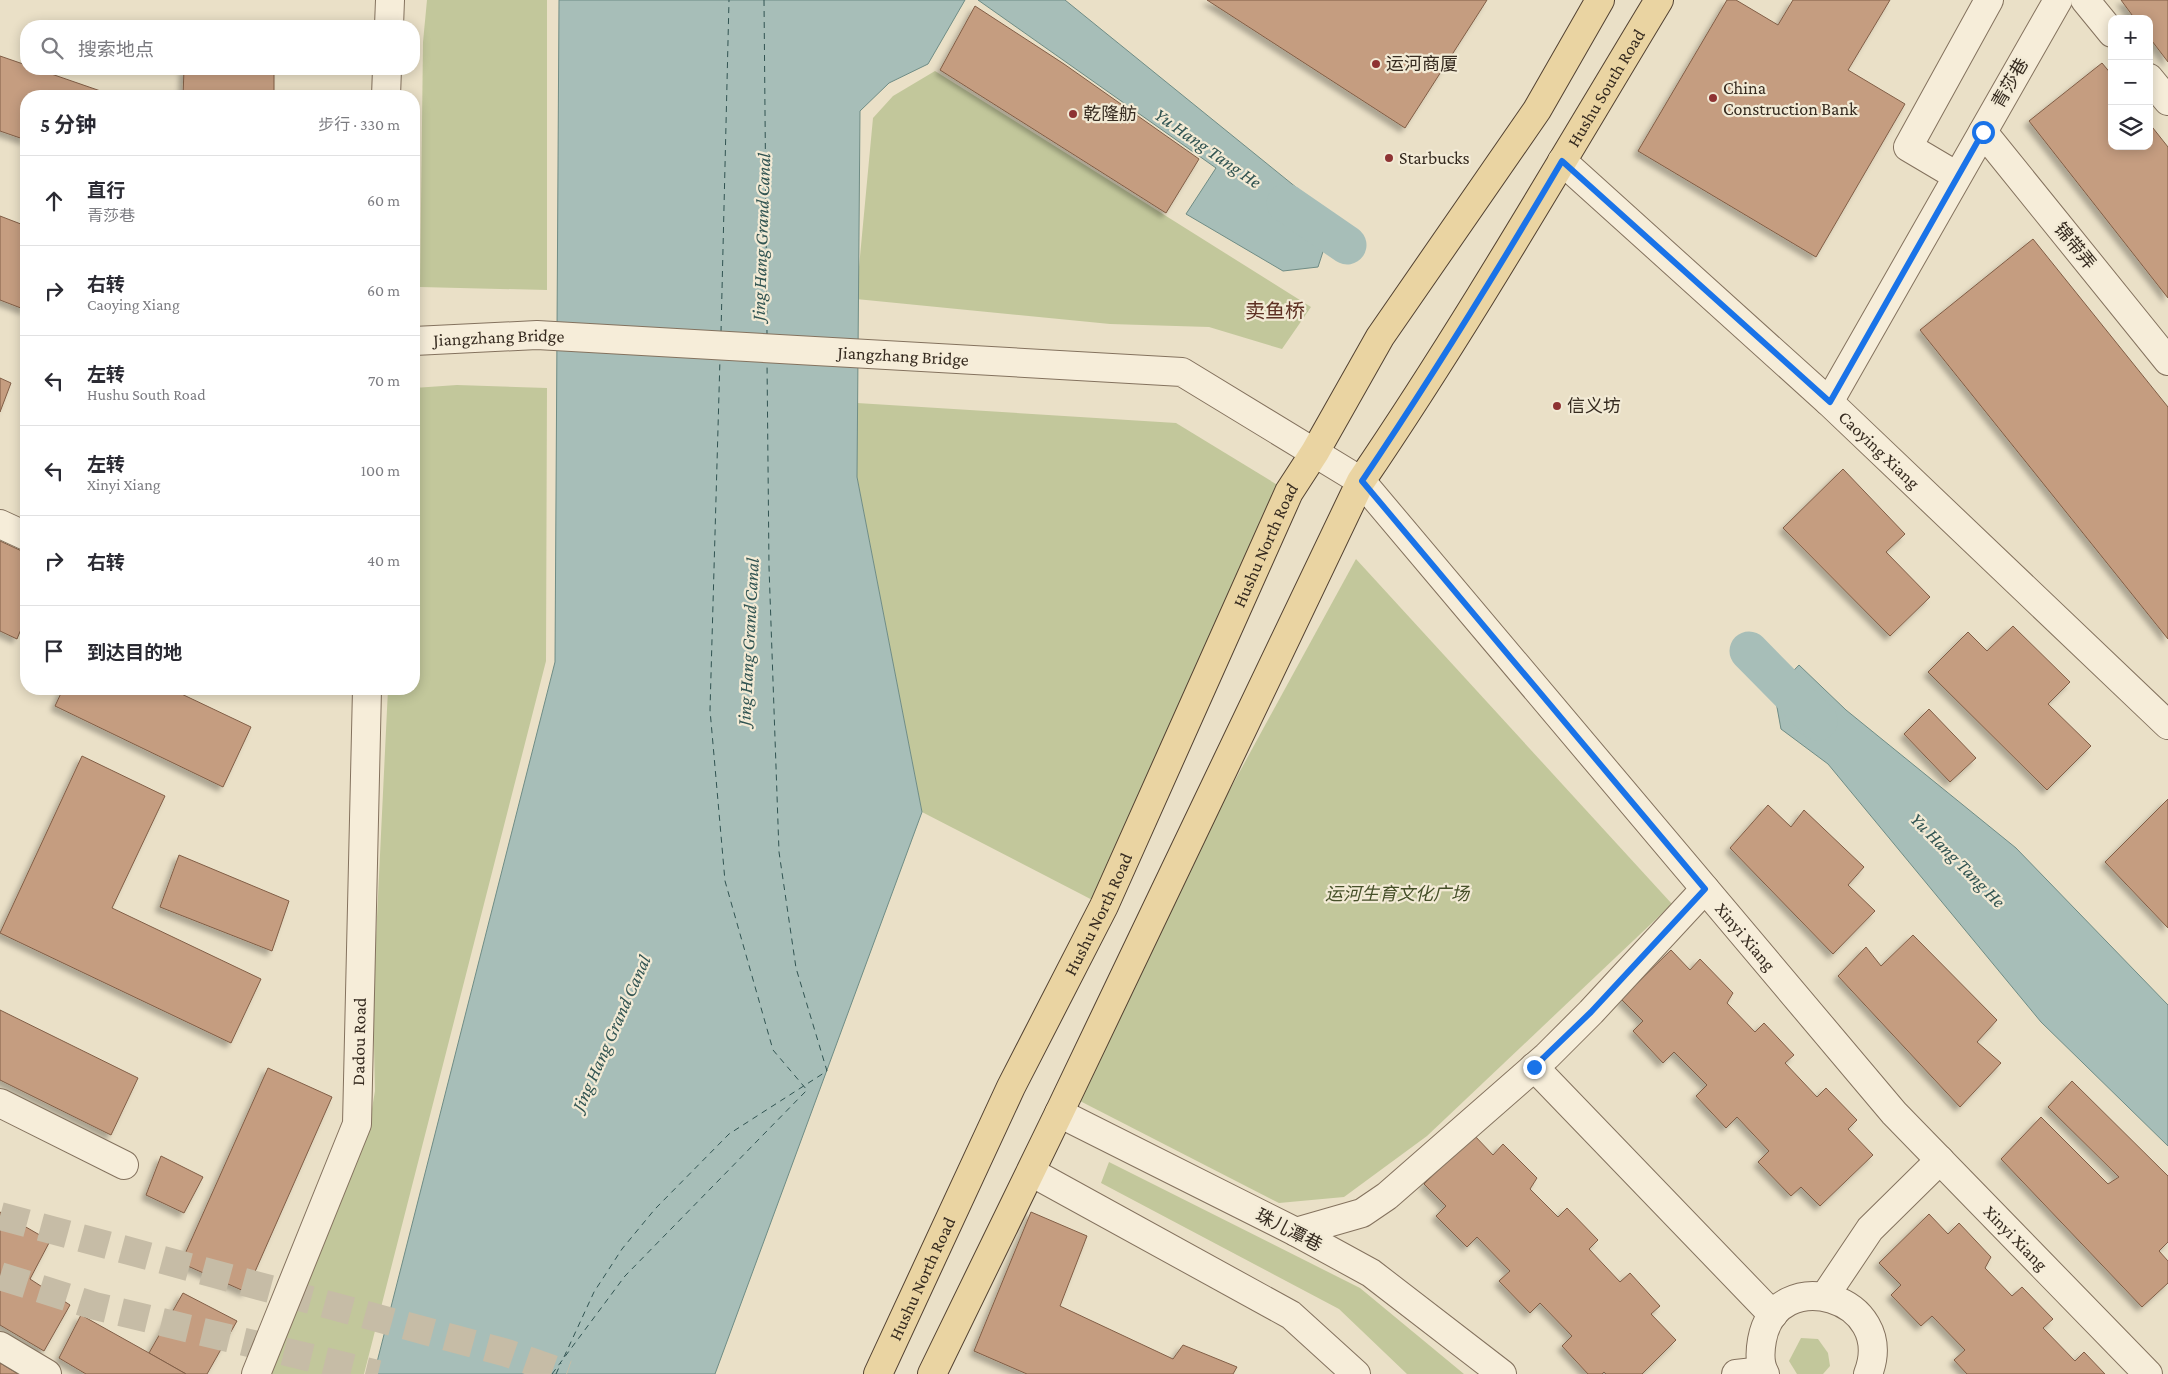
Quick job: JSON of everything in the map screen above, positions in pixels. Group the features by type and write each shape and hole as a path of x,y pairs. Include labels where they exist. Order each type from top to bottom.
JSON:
{"main road":[{"path":"1315,452 1380,336 1537,110 1600,0"},
{"name":"Hushu South Road","path":"1362,481 1411,408 1497,271 1659,0"},
{"name":"Hushu North Road","path":"878,1374 1011,1087 1104,906 1289,492 1315,452"},
{"path":"932,1374 1031,1172 1362,481"}],"street":[{"path":"389,20 390,0"},
{"path":"1958,176 1908,147 1989,0"},
{"name":"青莎巷","path":"1830,402 2058,0"},
{"path":"2085,0 2108,28"},
{"path":"386,90 387,75"},
{"path":"2153,83 2168,101"},
{"name":"锦带弄","path":"1983,132 2168,361"},
{"name":"Caoying Xiang","path":"1562,161 1830,402 2168,725"},
{"name":"Jiangzhang Bridge","path":"420,341 537,335 1182,372 1362,481"},
{"name":"Xinyi Xiang","path":"1362,481 1894,1113 2148,1374"},
{"path":"0,524 20,533"},
{"name":"Dadou Road","path":"256,1374 357,1124 367,695"},
{"path":"1296,1232 1362,1213 1387,1196 1534,1067 1591,1012 1705,889"},
{"path":"1534,1067 1773,1315"},
{"path":"0,1103 124,1165"},
{"name":"珠儿潭巷","path":"1059,1113 1296,1232 1371,1273 1502,1374"},
{"path":"1825,1296 1870,1229 1940,1160"},
{"path":"1031,1172 1291,1315 1356,1374"},
{"path":"1736,1374 1764,1372 1760,1352 1763,1332 1773,1315 1788,1303 1806,1296 1825,1296 1844,1302 1859,1315 1868,1330 1873,1347 1872,1365 1868,1374"},
{"path":"0,1346 47,1374"}],"green space":[{"path":"427,0 547,0 547,290 420,287 423,42"},
{"path":"935,71 1311,307 1282,349 1209,327 1110,324 856,299 873,118 893,96"},
{"path":"457,385 547,388 546,661 364,1374 270,1374 368,1132 375,1091 373,1000 388,695 420,695 420,388"},
{"path":"857,403 1176,423 1289,492 1104,906 922,812 857,477"},
{"name":"运河生育文化广场","path":"1356,559 1672,904 1427,1136 1344,1197 1279,1203 1080,1101 1100,1027"},
{"path":"1109,1162 1360,1288 1464,1374 1407,1374 1339,1309 1101,1183"},
{"path":"1801,1338 1818,1339 1828,1353 1830,1366 1823,1374 1797,1374 1789,1361"}],"water":[{"name":"Jing Hang Grand Canal","path":"559,0 965,0 928,64 889,83 860,111 857,477 922,812 715,1374 374,1374 555,662"},
{"path":"978,0 1065,0 1334,218 1318,267 1283,271 1186,214 1216,168"},
{"path":"1799,665 1846,710 2016,848 2168,1005 2168,1146 2041,1022 1828,764 1781,729 1774,691"}],"building":[{"name":"运河商厦","path":"1207,0 1487,0 1405,128"},
{"path":"1727,0 1736,0 1778,25 1793,0 1890,0 1848,70 1905,104 1816,257 1638,151"},
{"path":"2121,0 2168,0 2168,62 2153,42 2153,15 2132,15"},
{"name":"乾隆舫","path":"975,6 1064,64 1199,159 1166,213 940,70"},
{"path":"0,56 20,63 20,75 54,75 98,90 20,90 20,138 0,131"},
{"path":"2102,63 2108,70 2108,150 2153,150 2153,128 2168,147 2168,298 2029,121"},
{"path":"184,75 274,75 274,90 183,90"},
{"path":"0,216 20,224 20,308 0,300"},
{"path":"2033,239 2168,407 2168,639 1920,330"},
{"path":"0,378 11,383 0,412"},
{"path":"1843,469 1905,534 1886,552 1930,597 1890,636 1783,528"},
{"path":"0,541 20,550 20,632 17,639 0,631"},
{"path":"2013,626 2070,682 2048,704 2091,746 2047,790 1928,672 1968,632 1987,651"},
{"path":"60,695 184,695 251,727 223,787 55,706"},
{"path":"1929,709 1976,758 1950,782 1904,734"},
{"path":"82,756 165,796 112,908 261,979 231,1043 0,933"},
{"path":"2168,799 2168,928 2105,862"},
{"path":"1768,805 1791,827 1804,810 1864,867 1848,885 1875,911 1833,954 1730,848"},
{"path":"179,855 289,901 272,951 160,907"},
{"path":"1913,935 1997,1020 1977,1042 2001,1063 1960,1107 1838,976 1866,947 1881,966"},
{"path":"1671,950 1690,970 1700,959 1733,993 1727,1003 1755,1032 1764,1023 1794,1055 1785,1063 1817,1097 1826,1088 1857,1120 1848,1129 1873,1155 1820,1206 1801,1187 1791,1196 1758,1162 1769,1151 1737,1117 1726,1128 1696,1096 1707,1085 1674,1052 1663,1063 1633,1031 1643,1021 1621,999"},
{"path":"0,1010 138,1078 111,1135 0,1080"},
{"path":"268,1068 332,1097 246,1292 181,1263"},
{"path":"2072,1081 2168,1176 2168,1242 2159,1251 2168,1261 2168,1283 2142,1307 2001,1159 2041,1117 2108,1184 2119,1177 2048,1107"},
{"path":"1474,1135 1493,1155 1503,1144 1537,1178 1530,1189 1558,1217 1567,1208 1598,1240 1589,1249 1620,1282 1630,1273 1660,1306 1651,1314 1676,1340 1642,1374 1606,1374 1604,1372 1602,1374 1588,1374 1562,1346 1572,1336 1540,1303 1530,1313 1499,1281 1510,1271 1477,1237 1467,1247 1436,1216 1446,1206 1424,1184"},
{"path":"161,1156 203,1177 184,1213 146,1195"},
{"path":"0,1212 50,1241 30,1279 70,1305 44,1351 0,1325"},
{"path":"1031,1212 1087,1236 1060,1306 1173,1359 1183,1345 1237,1367 1233,1374 1027,1374 974,1351"},
{"path":"1929,1214 1948,1234 1959,1223 1991,1257 1985,1268 2012,1296 2022,1287 2053,1319 2043,1328 2075,1361 2084,1352 2105,1374 1967,1374 1954,1360 1965,1350 1932,1316 1921,1326 1891,1295 1901,1285 1879,1263"},
{"path":"183,1293 237,1321 207,1374 186,1374 149,1353"},
{"path":"81,1315 186,1374 86,1374 59,1358"},
{"path":"0,1363 18,1374 0,1374"}],"waterway":[{"name":"Yu Hang Tang He","path":"1286,203 1347,245"},
{"name":"Yu Hang Tang He","path":"1749,651 1818,721"}],"ferry route":[{"path":"721,332 729,0"},
{"path":"764,0 767,334"},
{"path":"552,1374 625,1276 807,1090 773,1050 725,881 710,710 720,358"},
{"path":"564,1357 594,1292 622,1249 655,1209 729,1134 827,1071 796,968 779,852 769,567 767,361"},
{"path":"556,1374 561,1363"}],"tunnel":[{"path":"0,1216 507,1353 567,1374"},
{"path":"0,1276 95,1306 378,1374"}],"place":[{"name":"运河商厦","path":"1376,64"},
{"name":"China Construction Bank","path":"1713,98"},
{"name":"乾隆舫","path":"1073,114"},
{"name":"Starbucks","path":"1389,158"},
{"name":"信义坊","path":"1557,406"}],"district":[{"name":"卖鱼桥","path":"1275,311"}],"route":[{"path":"1534,1067 1591,1012 1705,889 1362,481 1411,408 1502,263 1562,161 1830,402 1983,132"}]}
